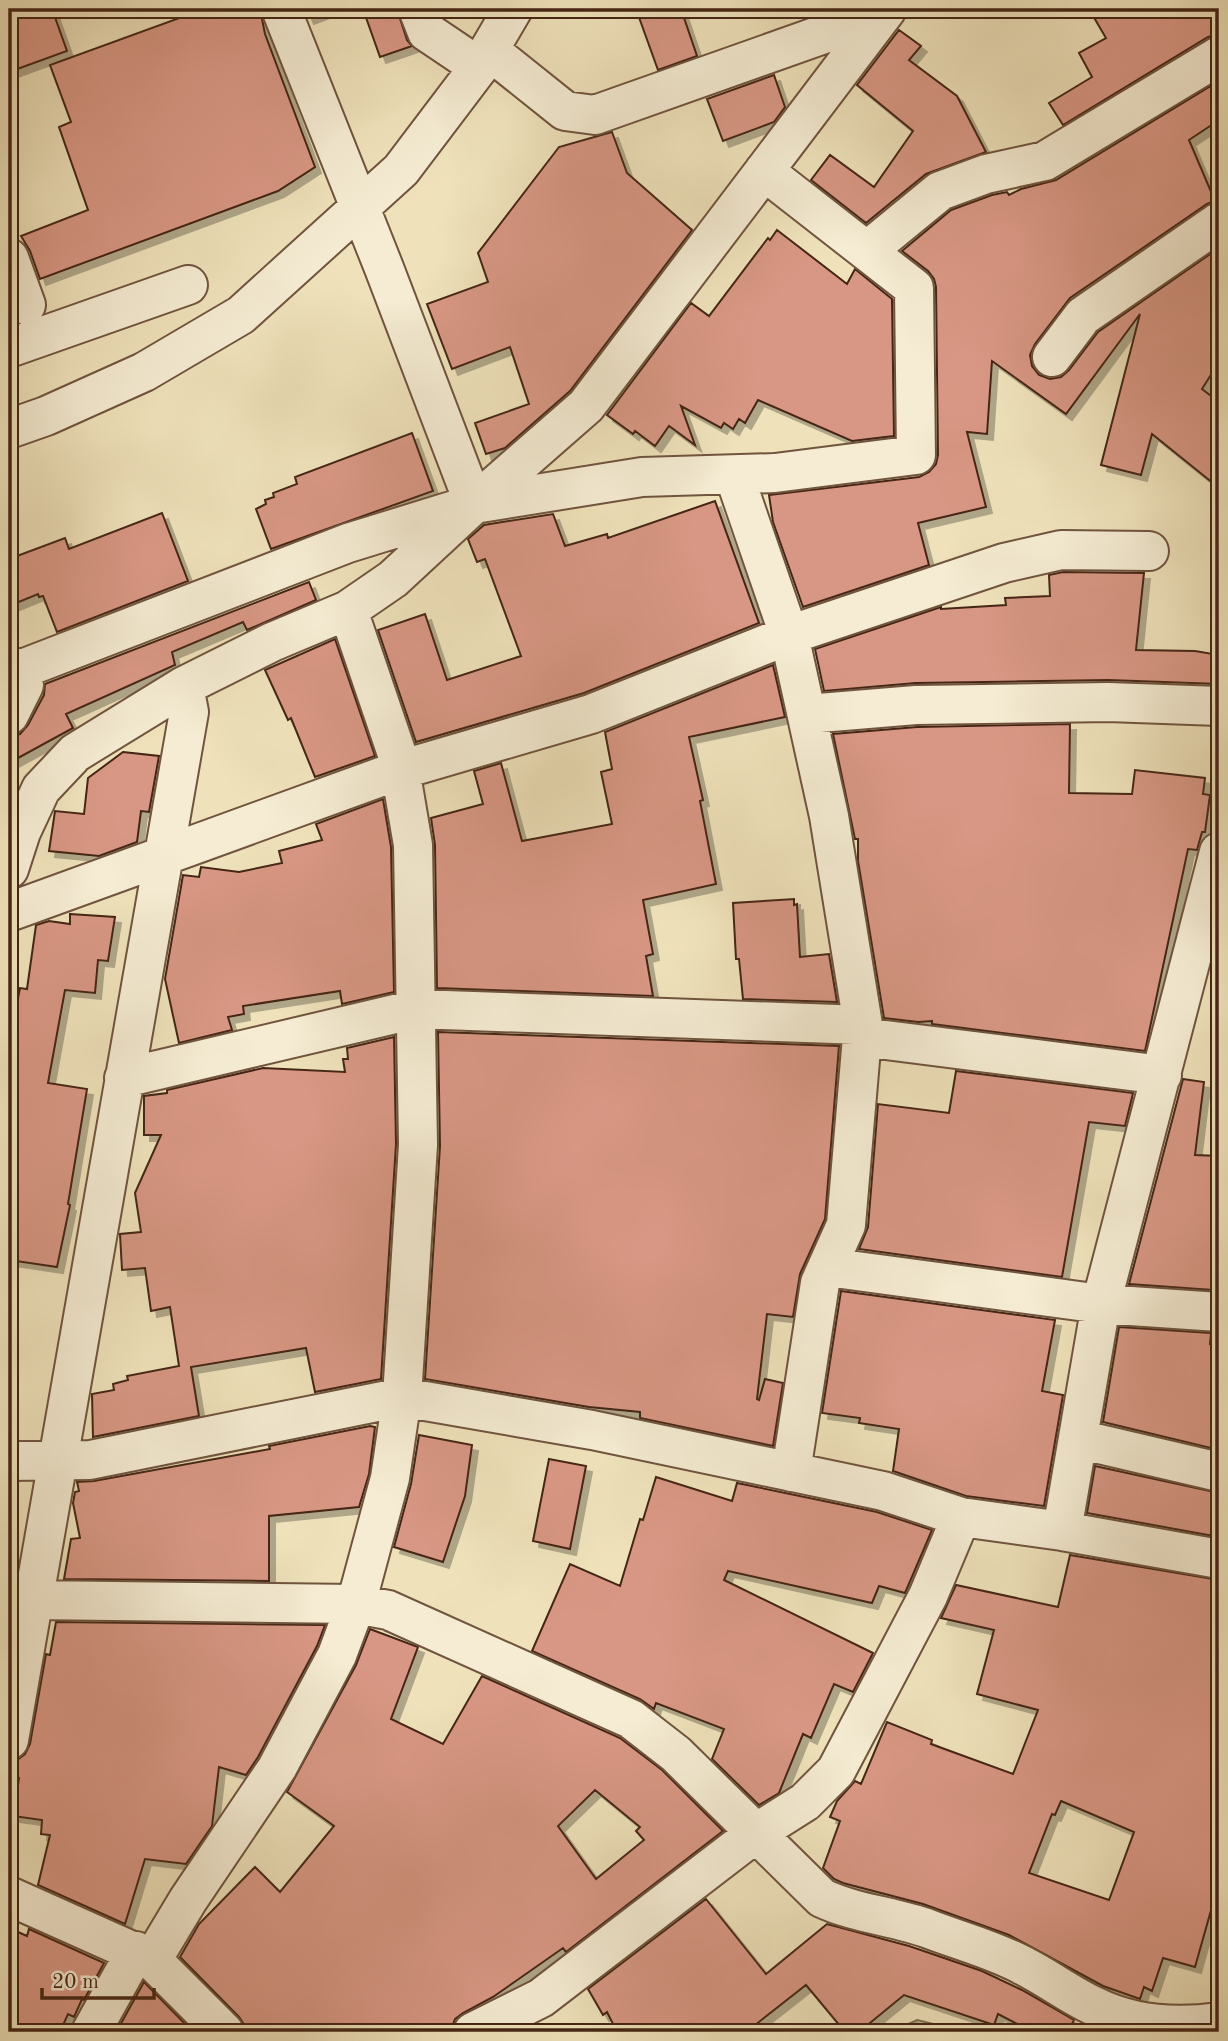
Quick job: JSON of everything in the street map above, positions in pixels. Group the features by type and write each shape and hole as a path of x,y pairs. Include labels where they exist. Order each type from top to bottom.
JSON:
{"street":[{"path":"281,9 474,504"},
{"path":"418,9 427,32 484,59 565,111 595,115 852,24 882,16"},
{"path":"9,429 46,416 144,372 241,315 401,170 484,59 513,9"},
{"path":"9,869 21,832 41,789 75,753 184,686 272,642 348,610 393,579 586,406 882,16"},
{"path":"867,251 940,191 986,174 1045,161 1219,56"},
{"path":"9,715 24,685 14,671 348,543 474,504 642,477 775,473 916,455 914,288 764,172"},
{"path":"1052,357 1083,316 1219,222"},
{"path":"9,258 26,305"},
{"path":"9,348 188,285"},
{"path":"734,475 789,635 829,816 862,1031 846,1225 820,1283 791,1472"},
{"path":"9,912 400,770 591,714 789,635 1004,562 1061,550 1149,551"},
{"path":"91,2032 144,1955 188,1900 277,1768 337,1655 356,1604 390,1478 402,1397 418,1145 413,845 398,757 348,610"},
{"path":"9,1740 20,1598 56,1462 189,712 184,686"},
{"path":"807,714 916,705 1108,702 1219,706"},
{"path":"1062,1531 1101,1304 1219,852"},
{"path":"124,1078 416,1009 862,1031 1162,1075"},
{"path":"827,1267 1101,1304 1219,1312"},
{"path":"9,1461 90,1460 402,1397 592,1430 883,1491 961,1517 1062,1531 1219,1559"},
{"path":"1077,1439 1219,1472"},
{"path":"473,2032 541,1998 756,1833 805,1802 836,1771 928,1596 961,1517"},
{"path":"20,1598 356,1604 388,1610 631,1719 676,1754 821,1898 839,1906 913,1923 1022,1965 1094,2007 1124,2018 1163,2025 1219,2022"},
{"path":"9,1896 144,1955 224,2032"}],"green space":[{"path":"917,2020 966,2032 891,2032"}],"building":[{"path":"32,9 52,9 67,51 9,72 9,17"},
{"path":"204,9 260,9 265,34 315,167 278,191 40,279 30,251 21,236 88,210 59,127 71,122 50,65"},
{"path":"304,9 323,9 324,12 308,18"},
{"path":"363,9 397,9 407,40 412,46 380,57"},
{"path":"636,9 681,9 697,56 658,70"},
{"path":"1089,9 1219,9 1219,34 1208,37 1063,125 1049,103 1092,77 1079,53 1106,38"},
{"path":"899,30 921,46 909,60 957,96 986,152 926,174 866,223 811,180 830,155 874,187 913,131 857,85"},
{"path":"774,75 785,107 774,122 723,141 707,99"},
{"path":"1219,81 1219,120 1189,140 1215,201 1070,298 1035,344 1030,355 1032,366 1039,375 1050,379 1061,377 1098,332 1219,248 1219,362 1202,389 1219,402 1219,488 1152,434 1141,475 1101,465 1140,314 1066,414 992,361 987,434 967,432 986,507 918,523 929,565 803,607 773,522 769,495 919,477 929,472 936,464 936,287 928,271 902,251 951,210 992,195 1007,192 1009,195 1056,180"},
{"path":"612,132 627,173 692,230 570,391 505,448 486,454 475,423 529,404 510,347 452,369 427,304 488,282 478,253 559,147"},
{"path":"777,230 847,284 855,269 892,299 894,436 852,441 758,400 745,423 739,419 733,429 724,423 721,428 681,406 695,445 669,426 655,446 607,415 691,303 709,316"},
{"path":"412,433 433,491 271,549 256,509 266,504 265,500 274,497 273,493 297,484 295,477"},
{"path":"715,501 759,623 584,693 416,742 378,630 425,614 447,680 521,656 485,559 477,562 468,539 484,525 553,514 565,546 607,534 608,538"},
{"path":"162,513 188,581 57,632 43,596 39,597 38,594 9,606 9,559 65,538 69,549"},
{"path":"1063,572 1144,573 1136,650 1195,651 1219,655 1219,684 1108,680 916,683 824,691 815,649 941,607 1006,605 1005,598 1050,596 1049,575"},
{"path":"309,582 316,600 247,630 243,622 172,652 175,665 66,714 73,728 9,763 9,737 20,734 28,725 44,695 45,684"},
{"path":"335,639 375,756 315,777 291,718 288,720 265,670"},
{"path":"773,665 785,717 689,737 703,800 700,801 716,884 643,900 653,954 646,956 653,996 437,988 435,845 431,818 483,804 474,771 501,763 522,841 612,824 601,772 612,769 605,732"},
{"path":"1070,724 1069,793 1132,794 1135,770 1205,778 1203,794 1210,795 1205,832 1202,832 1197,850 1188,849 1145,1051 932,1024 932,1021 884,1018 858,861 858,839 855,839 833,734 917,727"},
{"path":"123,752 159,756 149,812 141,811 137,842 99,856 49,851 55,811 84,814 88,778"},
{"path":"383,799 391,847 394,992 342,1004 340,991 243,1006 244,1014 228,1017 232,1030 179,1043 165,979 183,875 199,877 201,867 239,872 282,863 279,851 322,840 316,824"},
{"path":"794,899 794,905 797,904 800,957 829,954 837,1002 743,999 739,959 736,959 733,903"},
{"path":"70,914 115,917 108,961 98,960 95,993 65,990 48,1083 87,1089 68,1204 70,1205 57,1267 9,1260 9,1018 14,1019 20,988 27,989 36,925 49,921 70,924"},
{"path":"438,1032 839,1046 825,1219 800,1274 793,1317 767,1314 757,1399 759,1400 765,1379 783,1383 773,1446 640,1418 640,1412 589,1407 425,1379 440,1146"},
{"path":"394,1037 396,1144 381,1379 315,1392 306,1348 191,1367 199,1416 93,1437 92,1394 114,1390 113,1384 128,1380 127,1376 179,1366 170,1307 151,1311 145,1268 122,1270 120,1234 141,1232 135,1193 161,1135 144,1135 144,1096 167,1093 167,1090 263,1068 345,1072 343,1059 348,1059 347,1048"},
{"path":"956,1071 1133,1093 1125,1126 1089,1122 1062,1277 859,1249 868,1227 878,1104 949,1113"},
{"path":"1183,1079 1204,1082 1195,1155 1219,1156 1219,1278 1214,1277 1213,1290 1129,1284"},
{"path":"841,1291 1055,1320 1042,1391 1063,1395 1044,1506 966,1496 893,1471 899,1429 859,1423 860,1418 822,1413"},
{"path":"1119,1327 1211,1333 1210,1344 1219,1345 1219,1450 1103,1422"},
{"path":"375,1427 369,1474 359,1507 269,1516 269,1581 64,1579 71,1539 80,1538 73,1503 75,1492 79,1491 77,1482 270,1449 269,1446"},
{"path":"419,1435 472,1445 465,1496 443,1562 394,1547 411,1484"},
{"path":"549,1459 586,1466 570,1549 533,1541"},
{"path":"1095,1466 1219,1493 1219,1537 1087,1513"},
{"path":"656,1477 732,1501 737,1483 877,1512 932,1530 905,1593 879,1586 872,1603 728,1571 724,1580 873,1653 853,1692 834,1684 811,1738 803,1734 779,1793 759,1805 712,1759 724,1729 656,1703 654,1709 640,1699 532,1651 570,1564 620,1586"},
{"path":"1070,1555 1219,1580 1219,1882 1195,1967 1163,1958 1152,1991 1144,1987 1140,1999 1103,1986 1009,1935 923,1904 843,1883 834,1879 823,1868 840,1821 830,1817 837,1801 855,1781 861,1784 887,1722 932,1740 931,1744 1013,1774 1038,1710 977,1694 994,1630 941,1618 956,1585 1058,1607","holes":["1061,1801 1134,1832 1109,1900 1029,1873 1052,1814 1055,1815"]},
{"path":"56,1622 325,1625 317,1646 246,1775 219,1767 212,1826 186,1864 145,1859 125,1924 38,1885 50,1835 41,1834 42,1820 13,1816 19,1778 9,1776 9,1761 17,1760 25,1754 30,1744 46,1654 50,1655"},
{"path":"370,1629 418,1647 391,1719 443,1744 482,1676 620,1738 662,1770 723,1831 566,1952 563,1948 493,1997 463,2013 455,2019 448,2032 245,2032 245,2026 239,2017 180,1957 199,1924 255,1867 280,1892 334,1826 287,1792 356,1665","holes":["595,1790 640,1827 636,1831 644,1840 596,1879 558,1826"]},
{"path":"706,1899 766,1974 827,1924 909,1946 982,1971 1074,2020 1068,2032 1033,2032 998,2014 994,2025 904,1995 859,2032 845,2032 806,1985 746,2032 617,2032 607,2012 603,2015 588,1989"},
{"path":"9,1928 27,1936 29,1929 104,1963 74,2017 68,2014 60,2032 9,2032"},
{"path":"144,1982 193,2032 126,2032 119,2027"}]}
